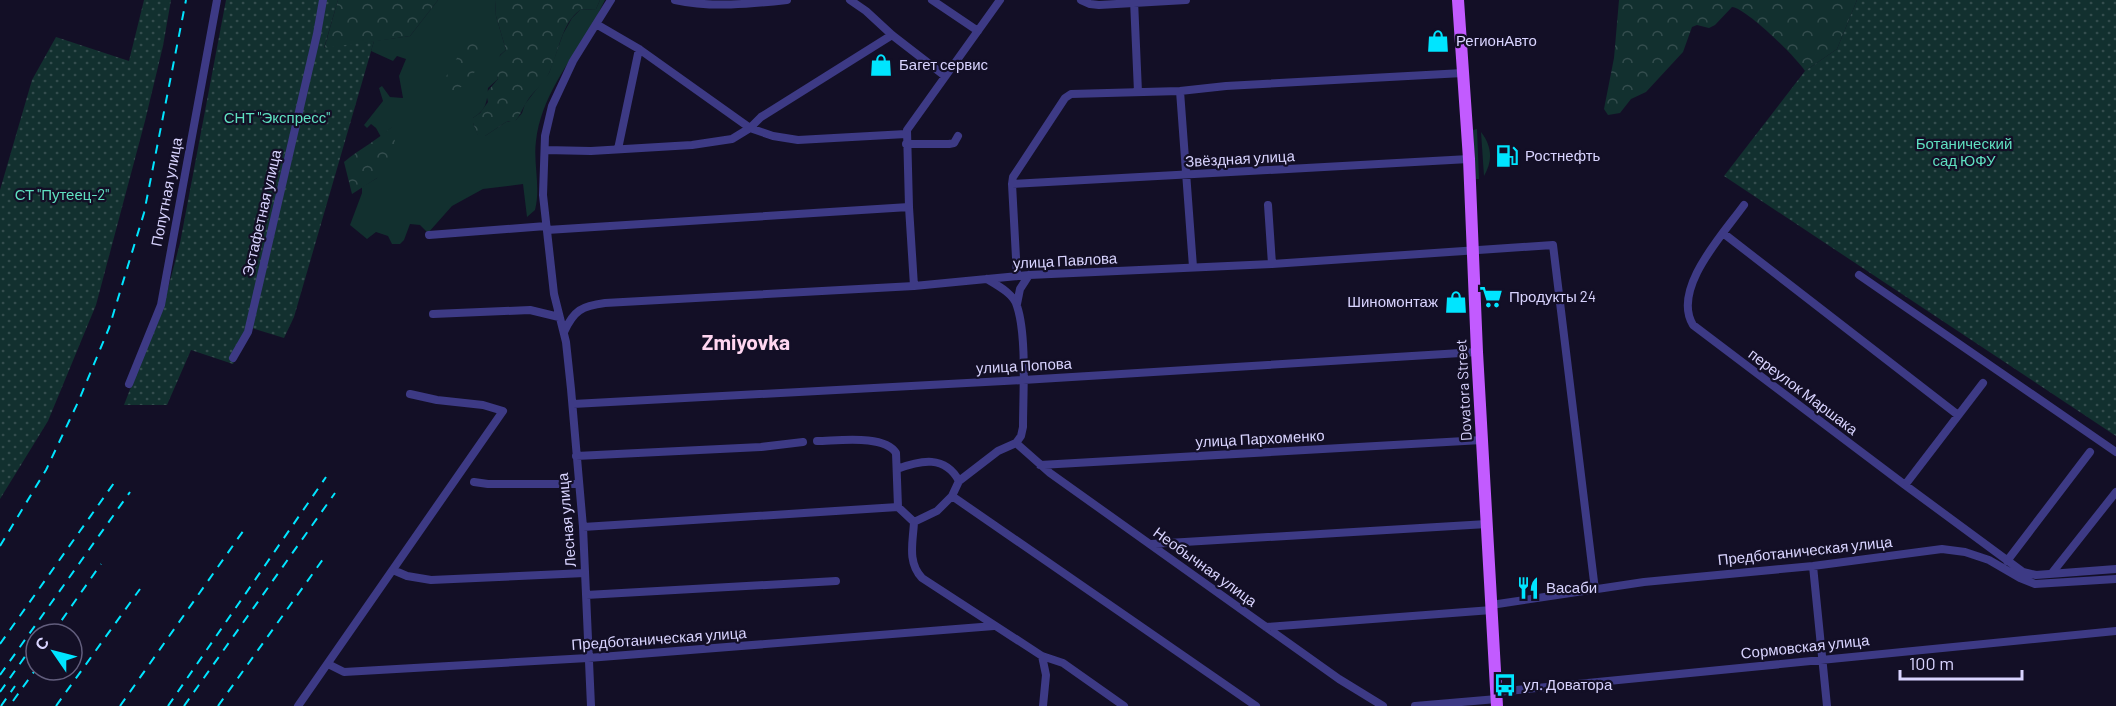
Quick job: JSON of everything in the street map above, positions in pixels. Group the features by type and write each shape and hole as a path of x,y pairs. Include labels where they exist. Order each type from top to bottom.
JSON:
{"main road":[{"name":"Dovatora Street","path":"1458,0 1469,159 1477,352 1497,699"}],"street":[{"name":"Попутная улица","path":"129,384 161,305 217,0"},
{"name":"Эстафетная улица","path":"233,358 248,332 323,0"},
{"name":"Лесная улица","path":"591,706 585,573 573,404 564,332 554,294 543,195 547,123 552,106 566,75 611,0"},
{"path":"675,0 698,4 787,0"},
{"path":"850,0 945,76"},
{"path":"932,0 978,31"},
{"path":"914,286 906,134 910,124 1000,0"},
{"path":"1081,0 1099,5 1186,0"},
{"path":"1134,2 1138,92"},
{"path":"596,24 639,49 750,128 773,136 798,140 906,134"},
{"path":"545,150 591,151 692,145 732,139 750,128 761,117 892,35"},
{"path":"618,149 639,49"},
{"path":"1017,276 1012,184 1018,167 1065,98 1078,92 1180,91 1237,85 1463,73"},
{"path":"1180,91 1193,267"},
{"path":"906,144 949,144 954,143 958,136"},
{"name":"Звёздная улица","path":"1012,184 1469,159"},
{"path":"1268,205 1272,264"},
{"name":"переулок Маршака","path":"1743,205 1699,269 1692,283 1688,311 1693,325 2007,561"},
{"path":"429,235 909,207"},
{"path":"1723,233 1958,416"},
{"name":"улица Павлова","path":"564,332 571,317 580,309 605,303 914,286 1029,275 1272,264 1553,245 1595,590"},
{"path":"914,522 936,511 952,496 959,481 998,451 1016,443 1021,436 1023,427 1022,335 1017,304 1020,289 1029,275"},
{"path":"1859,275 2116,452"},
{"path":"987,279 999,286 1017,304"},
{"path":"433,314 530,310 559,317"},
{"name":"улица Попова","path":"573,404 1023,380 1477,352"},
{"path":"1905,485 1983,383"},
{"path":"298,706 503,411 483,405 437,400 410,394"},
{"name":"улица Пархоменко","path":"1040,465 1482,440"},
{"path":"817,441 872,441 890,446 896,453 898,507 914,522 912,563 916,572 1042,657 1063,663 1111,702 1124,706"},
{"path":"576,456 761,447 803,442"},
{"name":"Необычная улица","path":"1016,443 1040,465 1266,627 1339,679 1383,706"},
{"path":"2090,452 2007,561 2028,574 2116,569"},
{"path":"897,469 923,462 942,463 954,471 959,481"},
{"path":"474,482 578,484"},
{"path":"2052,573 2116,492"},
{"path":"952,496 1256,706"},
{"path":"582,527 898,507"},
{"path":"1151,544 1487,524"},
{"name":"Предботаническая улица","path":"1266,627 1492,607 1644,582 1813,566 1953,549 1989,560 2020,578 2036,584 2116,579"},
{"path":"1813,566 1827,706"},
{"path":"393,570 407,576 430,580 585,573"},
{"path":"586,596 836,580"},
{"name":"Предботаническая улица","path":"328,664 344,672 588,658 994,626"},
{"name":"Сормовская улица","path":"1415,706 1497,699 1822,659 2116,631"},
{"path":"1042,657 1046,675 1042,706"}],"green space":[{"name":"СТ \"Путеец-2\"","path":"144,0 171,0 163,46 145,121 96,305 48,421 0,499 0,190 32,80 56,37 129,61"},
{"name":"СНТ \"Экспресс\"","path":"226,0 338,0 324,48 374,41 294,317 284,338 252,328 233,364 191,350 167,405 124,405 166,296 180,243"},
{"path":"338,0 438,0 410,36 324,49"},
{"path":"438,0 495,0 496,16 506,50 500,55 498,79 488,88 483,109 473,118 478,135 485,136 506,122 516,120 522,113 525,104 549,73 563,34 572,18 580,10 596,9 600,0 605,0 543,110 536,141 537,201 535,210 527,217 523,184 483,189 452,206 428,233 420,225 410,224 400,244 392,244 388,236 376,232 367,239 350,225 362,193 362,187 377,178 392,127 381,137 371,124 367,128 364,125 383,101 379,88 382,86 390,97 403,98 399,76 406,59 397,56 393,61 371,51 374,41 410,36"},
{"path":"495,0 600,0 596,9 580,10 569,23 549,73 528,99 515,121 506,122 485,136 478,136 473,118 488,102 486,93 498,79 496,63 506,50 496,16"},
{"path":"1619,0 1857,0 1837,49 1805,71 1759,24 1739,9 1732,7 1715,25 1709,28 1697,25 1692,27 1683,52 1646,92 1631,99 1620,113 1608,115 1604,109 1614,58"},
{"name":"Ботанический сад ЮФУ","path":"1857,0 2116,0 2116,436 1724,176 1805,71 1837,49"},
{"path":"467,29 477,41 479,48 475,70 466,83 459,88 435,95 457,58"},
{"path":"393,126 394,163 377,178 352,194 344,162"},
{"path":"1477,129 1479,179 1476,179 1473,130"},
{"path":"1481,132 1490,154 1489,165 1484,176"}],"railway":[{"path":"0,546 46,470 109,328 144,213 186,0"},
{"path":"168,706 326,477"},
{"path":"0,644 114,483"},
{"path":"0,675 130,492"},
{"path":"184,706 335,493"},
{"path":"120,706 246,527"},
{"path":"218,706 326,555"},
{"path":"60,622 101,564"},
{"path":"56,706 140,589"},
{"path":"0,692 24,658"},
{"path":"13,701 27,682"},
{"path":"1,706 15,686"}],"place":[{"name":"РегионАвто","path":"1438,41"},
{"name":"Багет сервис","path":"881,65"},
{"name":"Ростнефть","path":"1507,156"},
{"name":"Продукты 24","path":"1491,297"},
{"name":"Шиномонтаж","path":"1456,302"},
{"name":"Васаби","path":"1528,588"},
{"name":"ул. Доватора","path":"1505,685"}],"district":[{"name":"Zmiyovka","path":"746,343"}]}
